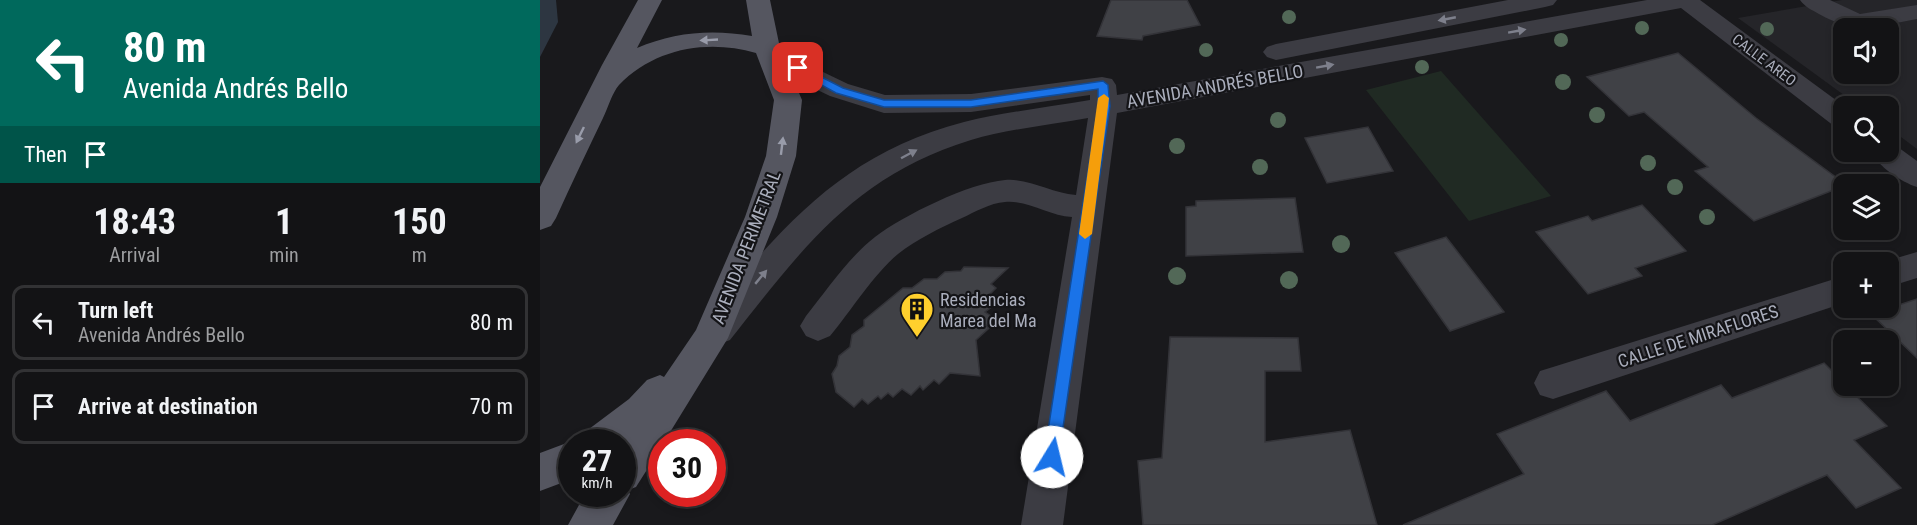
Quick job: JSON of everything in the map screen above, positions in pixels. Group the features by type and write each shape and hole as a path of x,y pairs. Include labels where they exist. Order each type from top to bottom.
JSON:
{"main road":[{"path":"540,218 606,82 650,0"},
{"name":"AVENIDA PERIMETRAL","path":"636,452 710,338 761,217 781,156 788,100 766,48 758,0"},
{"path":"606,82 642,56 677,44 721,39 749,42 766,48"},
{"path":"620,429 643,411 710,338"},
{"path":"540,472 558,465"},
{"path":"589,525 601,507"}],"street":[{"name":"AVENIDA ANDRÉS BELLO","path":"710,338 781,253 822,212 859,180 918,149 967,131 1103,95 1545,0"},
{"name":"AVENIDA ANDRÉS BELLO","path":"766,48 831,86 884,104 971,103 1103,95 1686,0"},
{"name":"CALLE AREO","path":"1686,0 1833,112"},
{"path":"1812,0 1839,15 1858,22 1917,12"},
{"path":"1042,525 1089,207 1103,95"},
{"path":"1898,162 1917,176"},
{"path":"818,326 886,246 918,226 970,201 1003,191 1012,191 1036,195 1058,205 1089,207"},
{"path":"1899,271 1917,265"},
{"name":"CALLE DE MIRAFLORES","path":"1553,383 1833,293"}],"shaded area":[{"path":"1842,0 1917,0 1917,149 1899,136 1899,96 1845,96 1738,18"},
{"path":"1441,71 1551,196 1469,221 1366,90"}],"water":[{"path":"540,0 556,0 558,22 540,57"}],"building":[{"path":"1111,0 1187,0 1200,25 1143,36 1142,40 1097,36"},
{"path":"1678,53 1756,118 1833,175 1833,190 1754,221 1695,171 1708,167 1644,112 1629,116 1587,77"},
{"path":"1368,127 1393,171 1327,183 1305,138"},
{"path":"1295,198 1303,252 1186,256 1186,207 1196,206 1196,201"},
{"path":"1642,205 1686,251 1635,268 1642,276 1588,294 1536,232 1588,216 1592,221"},
{"path":"1446,237 1504,312 1450,331 1395,253"},
{"name":"Residencias Marea del Ma","path":"964,267 1008,268 991,284 996,288 989,295 993,297 988,302 993,306 985,312 994,318 986,326 989,328 976,340 980,376 950,373 939,384 934,380 923,390 920,386 911,395 902,389 893,397 888,393 881,399 878,396 868,404 862,399 854,407 836,392 832,374 839,356 850,347 852,335 864,326 864,320 903,288 912,288 924,279 937,279 945,272 961,271"},
{"path":"1917,299 1917,358 1899,341 1899,330 1888,330 1875,318 1899,318 1899,305"},
{"path":"1170,337 1298,338 1301,371 1265,371 1265,442 1350,430 1377,525 1143,525 1138,461 1162,458"},
{"path":"1824,363 1833,372 1833,396 1856,396 1887,426 1854,440 1901,488 1856,508 1827,475 1712,525 1403,525 1524,474 1497,434 1606,391 1630,421 1721,385 1732,398"}],"slow traffic":[{"path":"1085,234 1104,98"}],"place":[{"name":"Residencias Marea del Ma","path":"917,338"}],"route":[{"path":"798,68 840,90 884,104 971,103 1103,85 1104,106 1052,457"}]}
